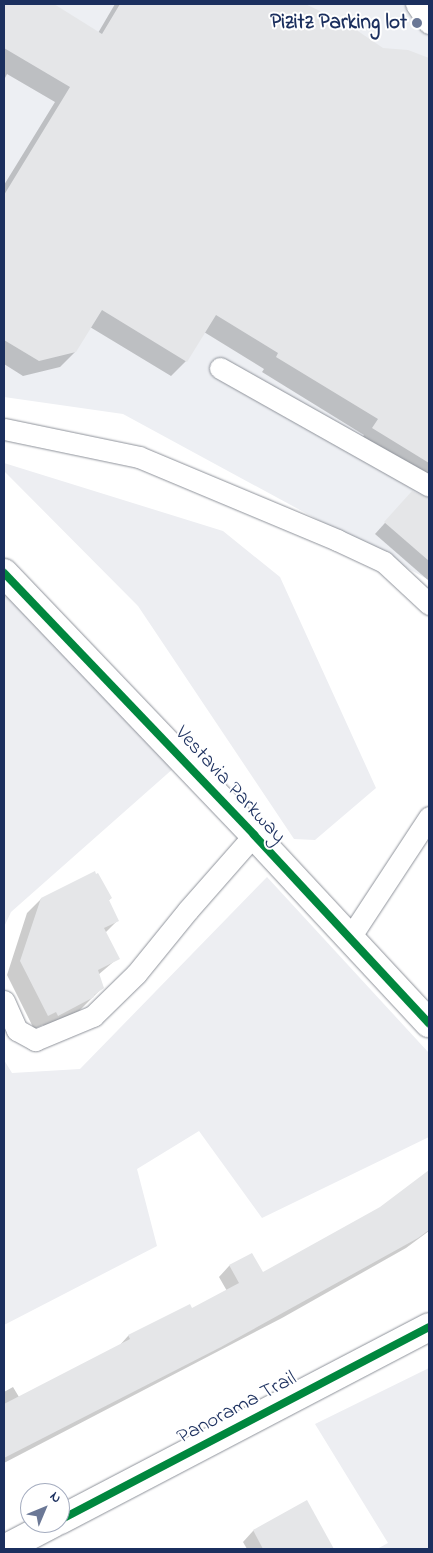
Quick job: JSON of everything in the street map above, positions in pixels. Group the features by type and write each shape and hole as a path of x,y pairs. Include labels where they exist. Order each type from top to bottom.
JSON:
{"street":[{"name":"Vestavia Parkway","path":"4,573 254,835 429,1023"},
{"name":"Panorama Trail","path":"70,1515 429,1327"},
{"path":"4,1549 35,1533"}],"lane":[{"path":"416,4 429,23"},
{"path":"220,368 429,486"},
{"path":"4,429 139,457 337,540 384,562 429,604"},
{"path":"349,939 429,816"},
{"path":"4,1001 18,1030 35,1040 93,1016 136,974 188,910 254,835"}],"shaded area":[{"path":"4,4 429,4 429,580 123,414 4,397"},
{"path":"4,463 223,531 280,577 376,788 315,840 294,839 138,606 4,471"},
{"path":"4,594 175,767 11,912 4,927"},
{"path":"267,877 429,1053 429,1137 262,1218 199,1131 137,1169 157,1246 4,1325 4,1060 12,1073 80,1069"},
{"path":"429,1368 429,1549 377,1549 388,1543 315,1424"}],"building":[{"path":"4,4 54,4 102,34 120,4 305,4 346,23 383,48 408,50 429,58 429,463 372,428 378,419 276,357 278,353 216,315 187,362 102,310 76,352 39,361 4,340 4,195 70,87 4,48"},
{"path":"412,491 429,498 429,561 384,522"},
{"path":"95,871 112,898 109,900 119,921 104,928 120,959 98,970 104,988 94,997 58,1016 56,1012 48,1016 20,961 41,898"},
{"path":"429,1170 429,1230 418,1238 221,1347 4,1458 4,1404 130,1339 128,1335 190,1304 192,1308 239,1283 229,1265 252,1253 263,1272 380,1207"},
{"path":"307,1500 334,1549 263,1549 253,1530"}],"cycle path":[{"path":"4,573 254,835 429,1023"},
{"path":"70,1515 429,1327"}],"place":[{"name":"Pizitz Parking lot","path":"417,23"}]}
